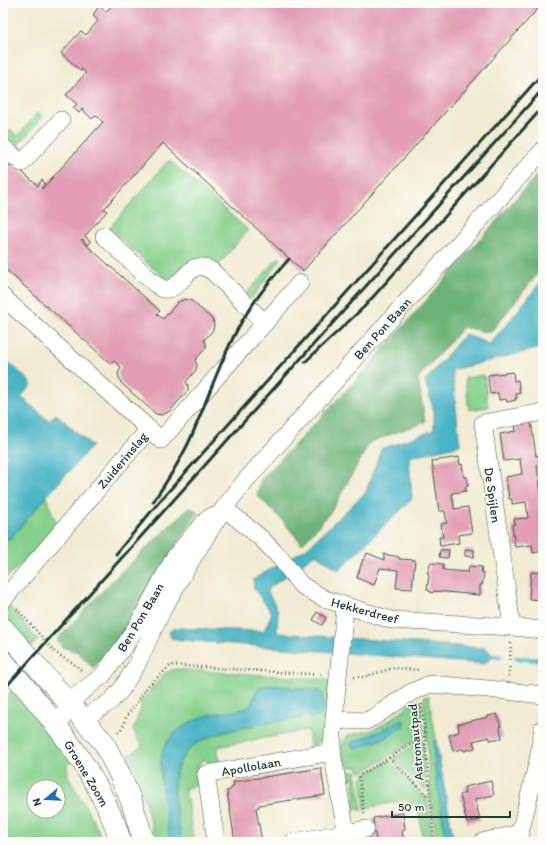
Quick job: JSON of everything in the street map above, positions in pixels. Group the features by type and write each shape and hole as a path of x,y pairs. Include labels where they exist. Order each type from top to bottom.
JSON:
{"main road":[{"name":"Groene Zoom","path":"3,628 83,718 104,744 131,800 144,842"},
{"name":"Groene Zoom","path":"3,661 59,727 96,784 109,809 121,842"},
{"name":"Groene Zoom","path":"59,727 83,718"}],"street":[{"path":"3,147 22,163 61,120"},
{"name":"Ben Pon Baan","path":"83,718 110,702 121,690 136,666 163,609 192,559 224,508 245,481 543,150"},
{"path":"104,236 155,284 164,289 172,288 179,284 192,270 198,267 204,267 212,271 265,323"},
{"path":"149,429 161,440 300,283"},
{"name":"Zuiderinslag","path":"3,297 149,429 8,594"},
{"name":"De Spijlen","path":"512,627 483,423 543,412"},
{"name":"Ben Pon Baan","path":"59,727 69,702 103,675 127,642 142,619 174,558 204,522 224,508"},
{"name":"Hekkerdreef","path":"224,508 262,539 281,559 301,585 325,599 391,620 543,630"},
{"path":"345,606 332,752 346,833"},
{"path":"334,720 360,721 370,719 410,693 430,684 543,695"},
{"path":"482,842 521,837 538,760 543,728"},
{"name":"Apollolaan","path":"216,842 206,774 332,752"},
{"path":"293,842 366,829"}],"path":[{"path":"8,594 54,652 76,664 92,683"},
{"path":"509,678 512,627"},
{"name":"Astronautpad","path":"421,688 434,842"},
{"path":"110,702 125,719"},
{"path":"366,829 359,776 425,736"},
{"path":"389,758 430,797"}],"green space":[{"path":"38,112 43,117 18,145 25,152 20,157 3,142 3,130 7,133 10,129 18,136"},
{"path":"169,160 248,230 217,267 193,263 166,280 109,228"},
{"path":"543,168 543,267 490,333 463,327 418,378 425,422 370,442 331,512 302,544 281,519 257,495 261,480 358,378"},
{"path":"279,257 281,259 251,299 246,294"},
{"path":"484,375 488,407 469,410 465,378"},
{"path":"46,497 57,525 27,558 4,580 3,535 9,540"},
{"path":"189,507 198,512 138,606 131,624 120,640 93,668 78,652 62,647 57,640 107,586"},
{"path":"3,599 38,640 28,649 3,620"},
{"path":"174,669 324,679 330,682 325,735 319,742 312,746 308,745 310,744 308,730 217,747 220,762 211,766 205,759 199,764 193,776 202,780 201,785 185,788 194,842 182,842 174,791 176,771 182,758 188,750 202,739 223,732 284,720 318,717 321,691 290,687 261,687 256,692 249,707 221,713 165,745 160,767 170,842 156,842 144,797 126,757 142,746 133,730 142,707 139,704 165,673"},
{"path":"14,688 74,761 67,764 68,776 97,827 102,842 3,842 3,700"},
{"path":"429,696 436,740 434,741 435,770 447,842 436,842 430,789 424,697"},
{"path":"418,700 421,701 423,733 421,737 363,772 360,772 358,767 349,767 341,750 344,739 350,735 380,726","holes":["400,721 406,724 389,736 377,741 357,748 351,745 360,739 381,731"]},
{"path":"422,740 425,790 395,761 394,758"},
{"path":"390,761 427,798 433,842 423,842 419,812 406,800 366,808 365,810 361,779 364,775"},
{"path":"341,762 347,771 356,771 362,810 360,811 360,809 346,811 345,802 356,800 353,778 341,779"}],"water":[{"path":"543,279 543,351 541,348 452,370 460,445 409,457 412,499 339,570 315,554 267,590 278,611 277,633 485,648 494,656 484,664 171,638 169,632 175,628 264,631 272,613 254,589 254,579 307,548 366,492 381,449 434,430 434,411 425,381 465,334 489,344"},
{"path":"3,362 5,364 9,362 32,384 21,397 49,421 56,414 92,446 9,540 3,535 3,461 7,456 6,449 3,446"},
{"path":"270,685 321,691 323,694 322,714 317,717 299,718 223,733 200,742 190,748 182,757 177,768 174,782 175,804 182,842 170,842 161,783 161,760 166,744 176,732 197,719 212,714 248,707 251,705 258,689"},
{"path":"403,720 405,725 388,736 358,748 351,745 352,742 381,731"},
{"path":"436,740 454,842 447,842 434,755 433,743"}],"building":[{"path":"114,3 543,3 303,271 163,143 104,209 107,211 85,236 91,242 88,245 83,239 81,240 160,311 157,314 163,319 178,302 185,299 192,301 213,320 213,330 204,340 206,348 195,360 197,365 196,370 186,382 188,385 188,390 170,411 162,415 156,414 121,383 118,374 121,367 114,361 111,364 3,267 3,170 4,171 12,163 38,186 42,180 45,183 41,188 42,189 103,122 96,115 92,119 82,109 79,113 73,108 77,104 66,95 86,73 82,69 81,71 61,53 81,31 86,35 98,21 93,15 99,6 106,12"},
{"path":"513,372 514,381 518,380 520,393 516,394 516,400 507,402 506,399 499,400 498,393 490,394 488,375"},
{"path":"531,422 536,456 543,455 543,464 537,465 543,509 543,551 533,553 532,545 515,547 512,525 515,524 514,519 528,518 526,502 512,504 512,499 509,499 506,477 522,474 520,459 504,461 500,434 516,431 515,424"},
{"path":"459,457 460,465 462,464 464,477 467,477 468,486 465,487 466,491 452,493 454,509 468,507 472,533 458,535 459,543 440,546 439,537 443,537 441,524 447,523 445,511 439,511 432,461"},
{"path":"465,549 474,550 474,557 465,556"},
{"path":"440,550 449,550 448,558 439,557"},
{"path":"367,553 384,560 384,554 399,557 399,559 415,560 412,589 396,588 398,570 380,568 374,585 357,578 363,559 364,560"},
{"path":"430,563 443,564 443,570 468,572 469,566 482,567 481,573 484,573 482,585 480,585 480,595 434,591 432,593 430,592 427,590 429,576 427,572 429,571"},
{"path":"531,572 543,573 543,600 529,599"},
{"path":"317,612 326,618 322,625 313,620"},
{"path":"497,714 501,727 502,738 490,740 490,737 473,741 475,748 464,751 463,749 453,751 449,735 459,732 458,724"},
{"path":"321,768 325,795 259,805 259,807 256,808 262,842 235,842 227,791 234,785 233,782"},
{"path":"491,781 494,795 475,799 480,820 467,823 460,795 465,793 464,787"},
{"path":"403,813 405,829 402,830 404,842 376,842 373,818"}],"waterway":[{"path":"494,656 500,657"},
{"path":"516,658 543,660"}],"railway":[{"path":"116,554 159,502 543,73"},
{"path":"3,690 543,89"},
{"path":"305,362 364,307 543,107"},
{"path":"153,502 172,473 188,444 223,359 241,322 260,294 289,259"}]}
